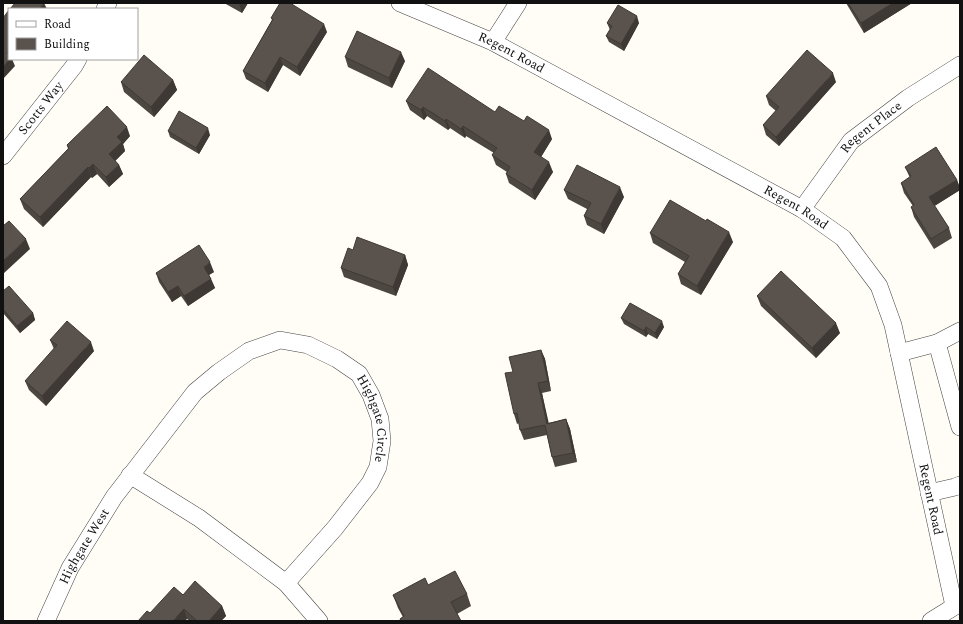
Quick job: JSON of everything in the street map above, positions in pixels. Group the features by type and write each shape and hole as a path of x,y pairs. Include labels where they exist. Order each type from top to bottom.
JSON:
{"street":[{"name":"Regent Road","path":"400,3 494,42 802,209 843,238 879,286 892,325 929,492 957,604"},
{"path":"494,42 518,3"},
{"name":"Scotts Way","path":"3,156 77,60"},
{"name":"Regent Place","path":"802,209 851,141 908,98 960,65"},
{"path":"899,353 937,343 960,331"},
{"name":"Highgate Circle","path":"130,475 196,392 219,372 249,351 280,340 308,345 337,359 359,374 371,396 380,419 382,441 378,467 370,482 335,528 286,583"},
{"path":"937,343 960,427"},
{"path":"130,475 199,518 286,583 319,621"},
{"name":"Highgate West","path":"46,621 70,568 114,496 130,475"},
{"path":"929,492 960,485"},
{"path":"931,621 957,604"}],"building":[{"path":"15,3 44,3 41,8 11,8"},
{"path":"280,3 290,3 324,24 297,67 280,57 265,83 243,71 273,19 271,18"},
{"path":"848,3 893,3 861,23"},
{"path":"618,5 637,16 621,44 606,36 612,26 607,23"},
{"path":"8,11 7,53 9,60 3,67 3,18"},
{"path":"357,31 401,52 389,78 345,57"},
{"path":"807,50 833,73 776,137 763,125 779,107 766,96"},
{"path":"144,55 173,80 151,107 121,82"},
{"path":"428,68 495,112 499,106 524,121 527,116 549,130 534,152 549,162 532,190 506,174 510,167 492,155 497,148 463,126 461,129 423,107 421,110 406,101"},
{"path":"107,106 127,127 117,137 122,142 109,154 119,165 106,177 93,164 89,168 88,167 40,217 20,199 69,148 67,145"},
{"path":"179,111 208,128 196,148 168,131"},
{"path":"936,147 957,180 929,197 949,228 931,239 911,207 914,205 901,183 911,176 905,167"},
{"path":"577,165 620,187 601,224 584,216 591,203 564,190"},
{"path":"670,200 706,221 707,219 729,232 697,286 678,274 689,256 650,233"},
{"path":"9,221 26,239 3,261 3,226"},
{"path":"357,237 405,255 393,287 341,268 348,248 353,250"},
{"path":"199,245 210,262 204,267 211,279 184,296 178,286 168,292 156,273"},
{"path":"781,271 836,323 812,348 757,296"},
{"path":"9,286 33,313 17,326 3,309 3,291"},
{"path":"630,303 662,321 655,333 646,327 644,331 621,318"},
{"path":"67,321 91,342 42,396 25,381 57,345 50,340"},
{"path":"541,350 548,381 538,383 547,424 566,419 573,453 552,457 545,425 520,430 517,413 514,414 505,373 513,372 509,357"},
{"path":"455,571 467,594 451,602 461,621 401,621 400,619 404,616 393,595 425,578 428,585"},
{"path":"195,581 222,606 209,621 197,621 184,609 173,621 138,621 147,611 150,613 174,587 183,595"}]}
